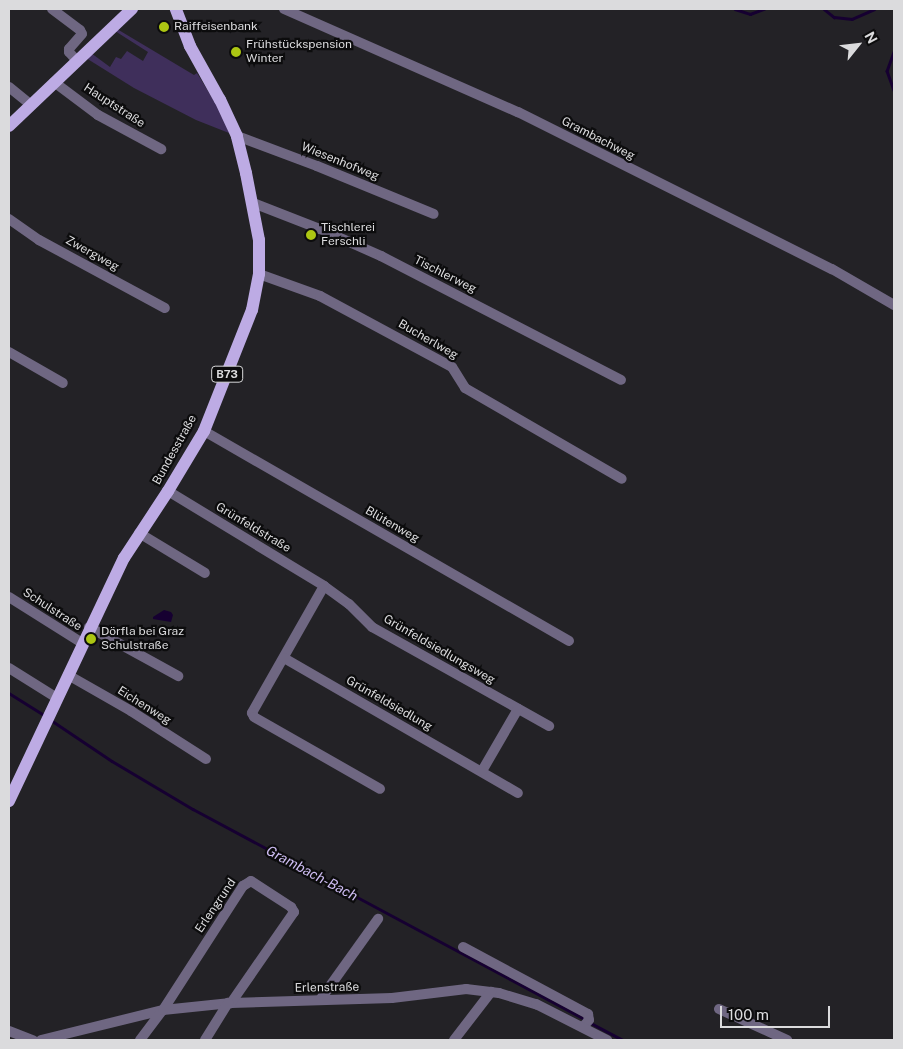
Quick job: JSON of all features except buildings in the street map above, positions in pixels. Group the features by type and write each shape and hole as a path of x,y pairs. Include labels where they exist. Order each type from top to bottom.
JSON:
{"main road":[{"path":"9,126 132,9"},
{"name":"Bundesstraße","path":"9,801 120,566 204,430 252,310 259,274 259,240 253,203 237,136 220,100 190,46 176,9"}],"street":[{"path":"52,9 80,30 82,34 69,49 69,52 77,61"},
{"name":"Grambachweg","path":"284,9 518,112 832,269 894,305"},
{"name":"Hauptstraße","path":"54,82 98,115 161,149"},
{"path":"9,88 31,106"},
{"name":"Wiesenhofweg","path":"237,136 317,166 434,214"},
{"name":"Tischlerweg","path":"253,203 320,229 381,256 621,380"},
{"name":"Zwergweg","path":"9,219 39,240 165,308"},
{"name":"Bucherlweg","path":"259,274 320,296 452,367 465,388 622,479"},
{"path":"9,352 63,383"},
{"name":"Blütenweg","path":"204,430 568,641"},
{"name":"Grünfeldstraße","path":"168,491 324,586"},
{"path":"139,533 205,573"},
{"path":"324,586 252,713 254,718 380,789"},
{"name":"Grünfeldsiedlungsweg","path":"324,586 349,604 372,627 549,726"},
{"name":"Schulstraße","path":"9,597 82,644"},
{"path":"90,627 178,676"},
{"name":"Grünfeldsiedlung","path":"284,658 518,793"},
{"path":"9,668 57,698"},
{"name":"Eichenweg","path":"68,675 131,711 206,759"},
{"path":"482,771 518,709"},
{"name":"Erlengrund","path":"163,1010 243,886 251,882 291,907 294,912 229,1003"},
{"path":"320,1000 378,919"},
{"name":"Erlenstraße","path":"463,946 588,1014 586,1024"},
{"name":"Erlenstraße","path":"41,1040 163,1010 229,1003 392,998 456,989 491,992 536,1004 586,1024 607,1040"},
{"path":"454,1040 491,992"},
{"path":"205,1040 229,1003"},
{"path":"719,1009 786,1040"},
{"path":"140,1040 163,1010"},
{"path":"9,1030 33,1040"}],"shaded area":[{"path":"117,29 194,75 197,73 222,114 229,133 196,120 134,88 86,58 91,53 110,67 116,57 121,59 127,51 143,61 148,52 115,31"},
{"path":"164,610 171,612 173,615 171,622 153,619 153,617"}],"waterway":[{"path":"735,9 750,14 764,9"},
{"path":"824,9 834,17 852,19 874,9"},
{"path":"894,52 887,71 894,90"},
{"name":"Grambach-Bach","path":"9,693 44,715"},
{"name":"Grambach-Bach","path":"51,720 112,761 193,809 586,1020"},
{"name":"Grambach-Bach","path":"591,1023 623,1040"}],"place":[{"name":"Raiffeisenbank","path":"164,27"},
{"name":"Frühstückspension Winter","path":"236,52"},
{"name":"Tischlerei Ferschli","path":"311,235"},
{"name":"Dörfla bei Graz Schulstraße","path":"91,639"}]}
